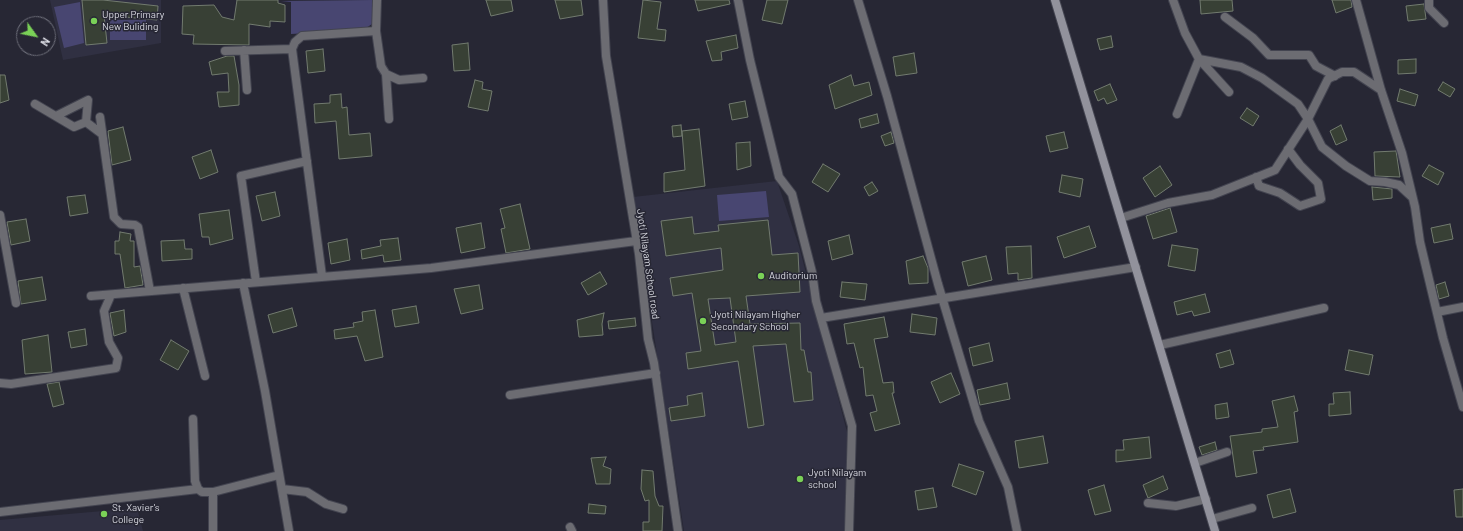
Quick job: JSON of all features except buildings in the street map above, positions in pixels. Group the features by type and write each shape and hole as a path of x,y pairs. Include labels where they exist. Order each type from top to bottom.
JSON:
{"main road":[{"path":"1055,0 1122,218 1215,531"}],"street":[{"path":"377,0 376,31 381,66 386,74 389,119"},
{"name":"Jyoti Nilayam School road","path":"603,0 606,56 636,241 648,340 656,373 678,531"},
{"path":"738,0 750,60 779,177 792,194 812,272 821,318 852,426 850,531"},
{"path":"858,0 888,96 942,299 979,421 1008,487 1017,531"},
{"path":"1173,0 1185,33 1199,59 1229,92"},
{"path":"1356,0 1381,90 1402,153 1420,242 1437,312 1463,407"},
{"path":"1429,0 1429,8 1444,24"},
{"path":"1225,18 1252,38 1269,55 1309,55 1316,66 1335,76"},
{"path":"322,276 292,49 295,42 302,36 376,31"},
{"path":"225,51 292,49"},
{"path":"244,50 247,90"},
{"path":"1177,114 1199,59"},
{"path":"1199,59 1240,67 1262,78 1298,104 1308,119 1322,146 1346,166 1370,181 1399,185 1412,198"},
{"path":"1122,218 1168,203 1212,195 1275,170 1308,119 1328,80 1342,72 1354,72 1381,90"},
{"path":"386,74 399,80 423,78"},
{"path":"56,116 88,100 86,122"},
{"path":"35,104 74,127 86,122"},
{"path":"100,117 114,216 121,224 138,227 150,291"},
{"path":"86,122 102,134"},
{"path":"1256,177 1259,186 1280,193 1300,206 1321,199 1318,183 1300,165 1288,149"},
{"path":"256,282 241,176 307,161"},
{"path":"0,215 16,303"},
{"path":"91,296 431,268 636,241"},
{"path":"821,318 1136,267"},
{"path":"243,283 265,391 289,531"},
{"path":"183,288 205,376"},
{"path":"0,383 11,384 116,368 118,358 109,342 104,311 111,295"},
{"path":"1437,312 1463,307"},
{"path":"1160,345 1324,308"},
{"path":"510,395 656,373"},
{"path":"193,419 195,481 198,490"},
{"path":"1195,463 1227,452"},
{"path":"0,512 198,490 202,492 213,492 279,475"},
{"path":"282,489 307,492 326,504 343,509"},
{"path":"213,492 213,531"},
{"path":"1148,504 1176,506 1206,499"},
{"path":"1212,519 1252,508"}],"shaded area":[{"path":"50,0 161,0 161,43 63,60 56,28 56,16 53,16"},
{"path":"372,0 372,24 363,30 291,34 291,2 281,1"},
{"path":"80,2 84,43 64,48 54,7"},
{"path":"110,20 146,20 146,40 110,40"},
{"path":"777,181 799,246 847,432 845,531 684,531 633,197"},
{"path":"766,191 769,217 719,221 717,195"},
{"name":"St. Xavier's College","path":"137,508 143,531 0,531 0,520"}],"place":[{"name":"Upper Primary New Buliding","path":"94,21"},
{"name":"Auditorium","path":"761,276"},
{"name":"Jyoti Nilayam Higher Secondary School","path":"703,321"},
{"name":"Jyoti Nilayam school","path":"800,479"},
{"name":"St. Xavier's College","path":"104,514"}]}
